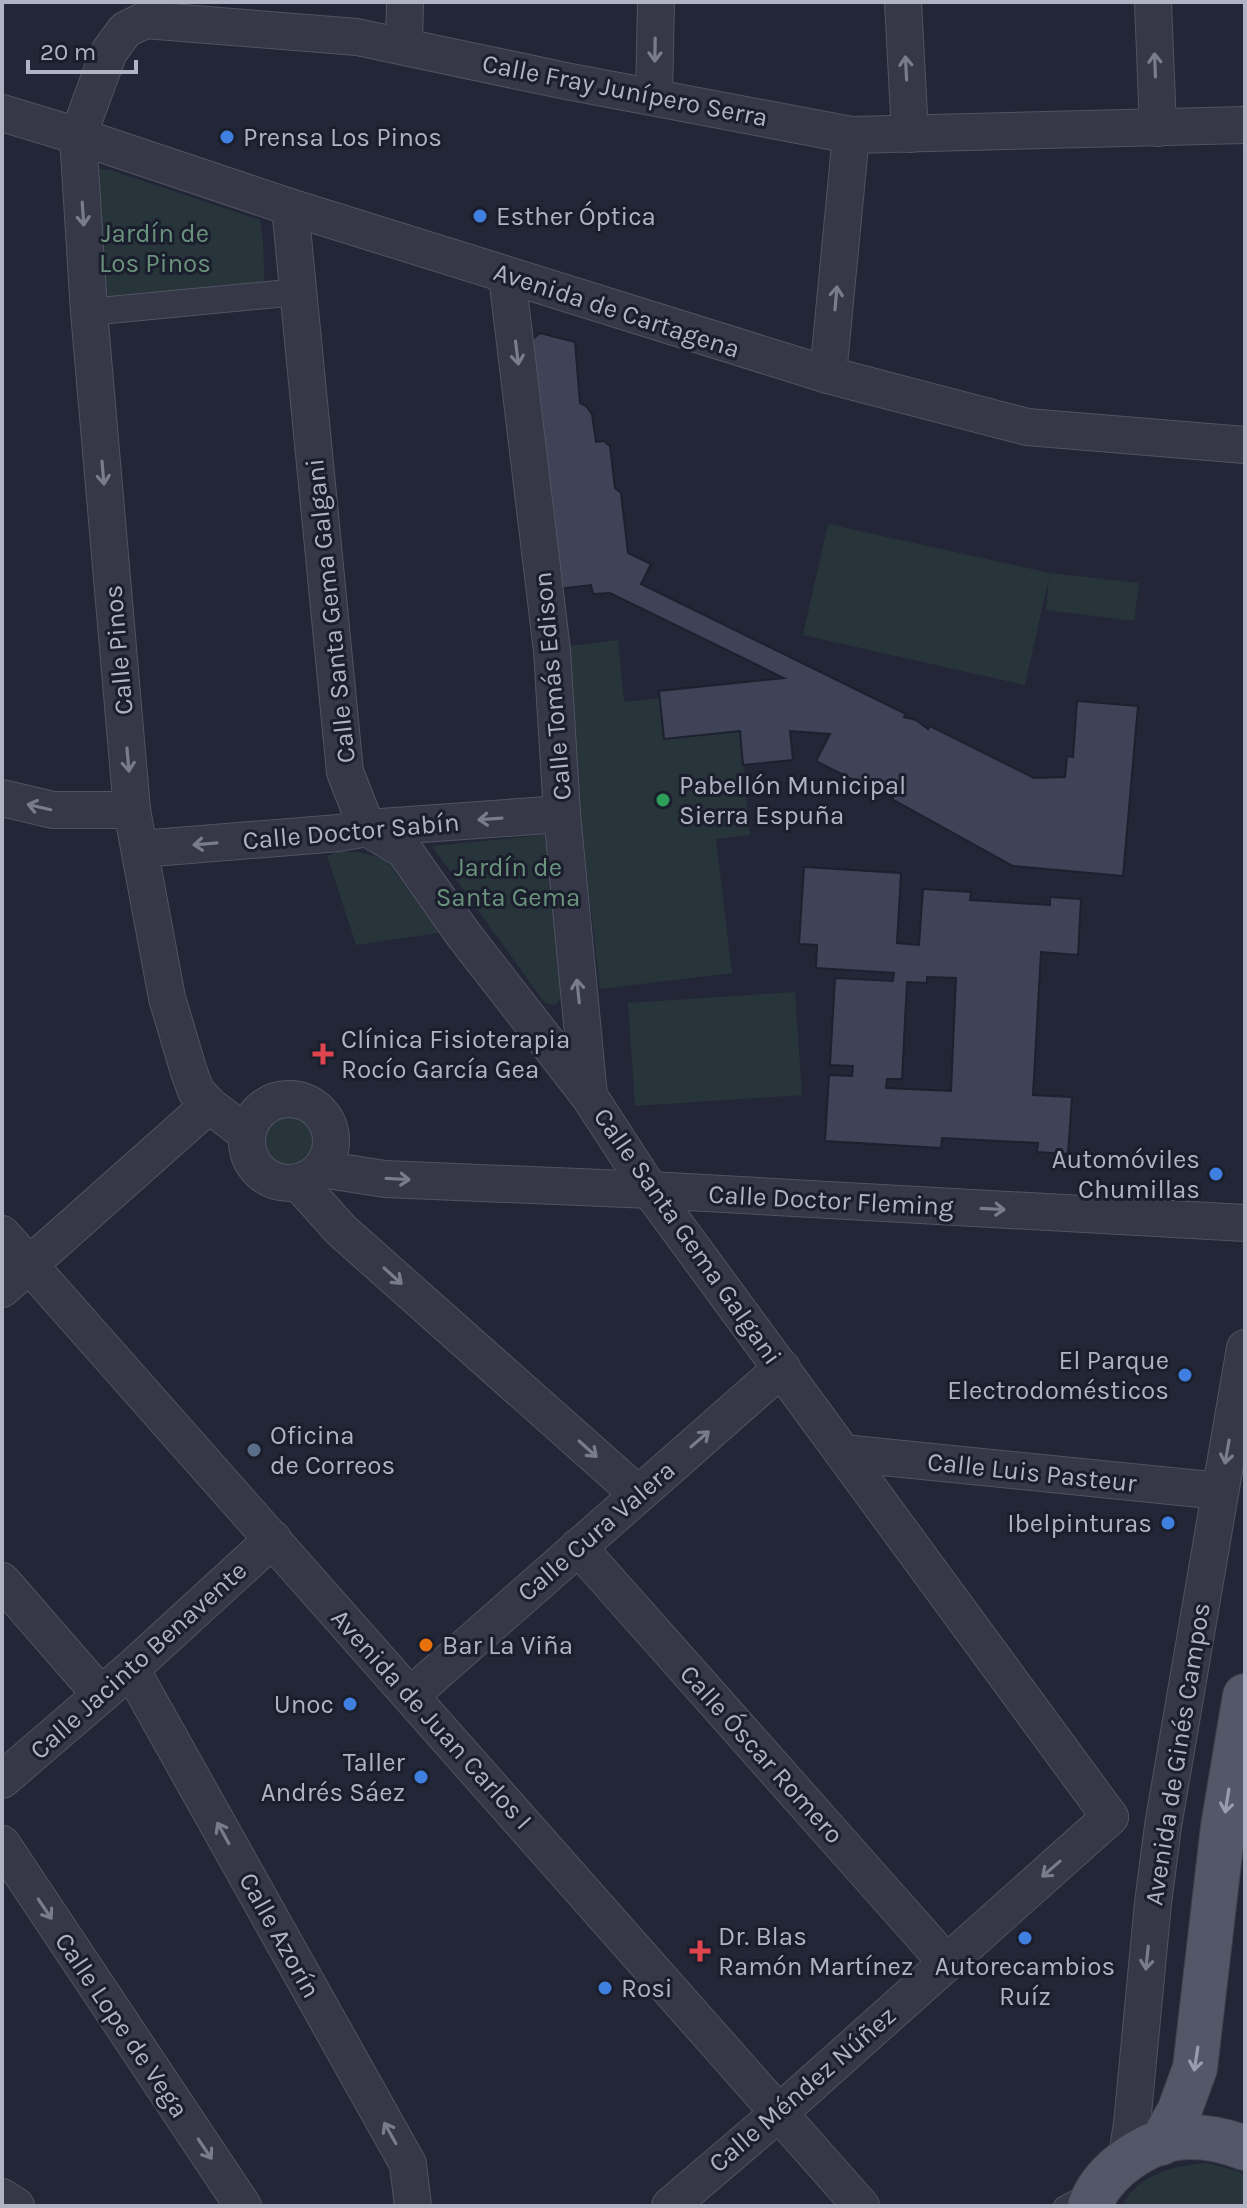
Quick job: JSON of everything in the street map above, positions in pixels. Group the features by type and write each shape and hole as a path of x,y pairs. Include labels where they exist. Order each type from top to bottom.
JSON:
{"main road":[{"path":"1120,2174 1179,2112 1195,2068 1223,1827 1245,1696"},
{"path":"1120,2174 1187,2136 1226,2140 1245,2148"}],"street":[{"path":"404,45 405,2"},
{"path":"654,97 656,2"},
{"path":"903,2 910,134"},
{"path":"1153,2 1158,128"},
{"name":"Calle Fray Junípero Serra","path":"78,136 109,52 125,30 145,11 404,45 851,135 1245,125"},
{"name":"Avenida de Cartagena","path":"2,113 507,276 828,375 1027,427 1245,445"},
{"path":"828,375 851,135"},
{"name":"Calle Pinos","path":"78,136 89,312 132,810 175,1033 196,1091 247,1134"},
{"name":"Calle Santa Gema Galgani","path":"290,207 345,772 367,828 404,850 463,934 589,1096 650,1190 1110,1817"},
{"name":"Calle Tomás Edison","path":"507,276 552,651 562,814 589,1096"},
{"path":"89,312 298,292"},
{"path":"2,798 53,810 132,810"},
{"name":"Calle Doctor Sabín","path":"140,849 562,814"},
{"path":"286,1099 300,1100 323,1117 331,1143 328,1157 309,1176 284,1183 271,1180 259,1172 247,1148 247,1134 260,1110 286,1099"},
{"path":"2,1289 209,1105"},
{"path":"309,1176 341,1230 638,1494"},
{"name":"Calle Doctor Fleming","path":"309,1176 650,1190 1245,1223"},
{"name":"Avenida de Juan Carlos I","path":"2,1234 861,2206"},
{"name":"Avenida de Ginés Campos","path":"1120,2174 1132,2124 1151,1918 1163,1826 1245,1348"},
{"name":"Calle Cura Valera","path":"411,1695 782,1368"},
{"name":"Calle Luis Pasteur","path":"843,1453 1220,1491"},
{"name":"Calle Jacinto Benavente","path":"2,1780 131,1669 273,1539"},
{"name":"Calle Óscar Romero","path":"578,1547 946,1962"},
{"path":"2,1581 101,1695"},
{"name":"Calle Azorín","path":"131,1669 408,2164 413,2206"},
{"path":"1110,1817 1163,1826"},
{"name":"Calle Méndez Núñez","path":"670,2206 780,2112 1110,1817"},
{"name":"Calle Lope de Vega","path":"2,1844 243,2206"},
{"path":"2,2197 16,2206"}],"lane":[{"path":"1063,2206 1120,2174"}],"green space":[{"name":"Jardín de Los Pinos","path":"95,168 110,170 260,220 265,300 99,314"},
{"path":"828,524 1050,573 1139,583 1134,621 1046,610 1049,578 1025,685 803,635"},
{"name":"Pabellón Municipal Sierra Espuña","path":"618,640 624,702 660,698 664,739 740,731 750,835 716,839 732,973 600,989 561,647"},
{"name":"Jardín de Santa Gema","path":"545,835 561,997 558,1003 552,1005 544,1002 432,846"},
{"name":"Jardín de Santa Gema","path":"337,852 358,852 386,859 439,933 356,945 327,856"},
{"path":"795,992 802,1095 635,1106 628,1003"},
{"path":"289,1104 309,1110 319,1120 325,1140 319,1160 309,1170 289,1176 269,1170 259,1160 253,1140 259,1120 269,1110"},
{"path":"1208,2163 1245,2176 1245,2206 1122,2206 1148,2178 1183,2166"}],"building":[{"path":"540,333 575,342 580,403 592,414 596,442 604,441 610,446 615,488 621,493 628,553 651,564 641,584 906,714 904,717 916,720 928,729 930,726 1034,778 1065,777 1067,756 1073,757 1077,701 1138,706 1123,876 1013,866 892,799 895,795 882,792 871,784 869,788 816,761 830,734 790,731 793,760 743,765 740,731 664,739 659,691 784,678 610,593 593,594 591,585 557,589 528,343"},
{"path":"804,867 901,873 897,943 919,945 923,889 971,892 970,900 1050,905 1050,897 1081,899 1078,955 1041,952 1033,1095 1072,1097 1068,1154 1037,1152 1038,1143 942,1138 941,1148 825,1141 829,1075 852,1076 853,1066 830,1065 835,978 893,981 894,973 816,968 817,945 799,944","holes":["927,977 956,978 951,1091 886,1088 887,1079 902,1079 907,982 927,983"]}],"place":[{"name":"Prensa Los Pinos","path":"227,137"},
{"name":"Esther Óptica","path":"480,216"},
{"name":"Pabellón Municipal Sierra Espuña","path":"663,800"},
{"name":"Clínica Fisioterapia Rocío García Gea","path":"323,1054"},
{"name":"Automóviles Chumillas","path":"1216,1174"},
{"name":"El Parque Electrodomésticos","path":"1185,1375"},
{"name":"Oficina de Correos","path":"254,1450"},
{"name":"Ibelpinturas","path":"1168,1523"},
{"name":"Bar La Viña","path":"426,1645"},
{"name":"Unoc","path":"350,1704"},
{"name":"Taller Andrés Sáez","path":"421,1777"},
{"name":"Autorecambios Ruíz","path":"1025,1938"},
{"name":"Dr. Blas Ramón Martínez","path":"700,1951"},
{"name":"Rosi","path":"605,1988"}]}
